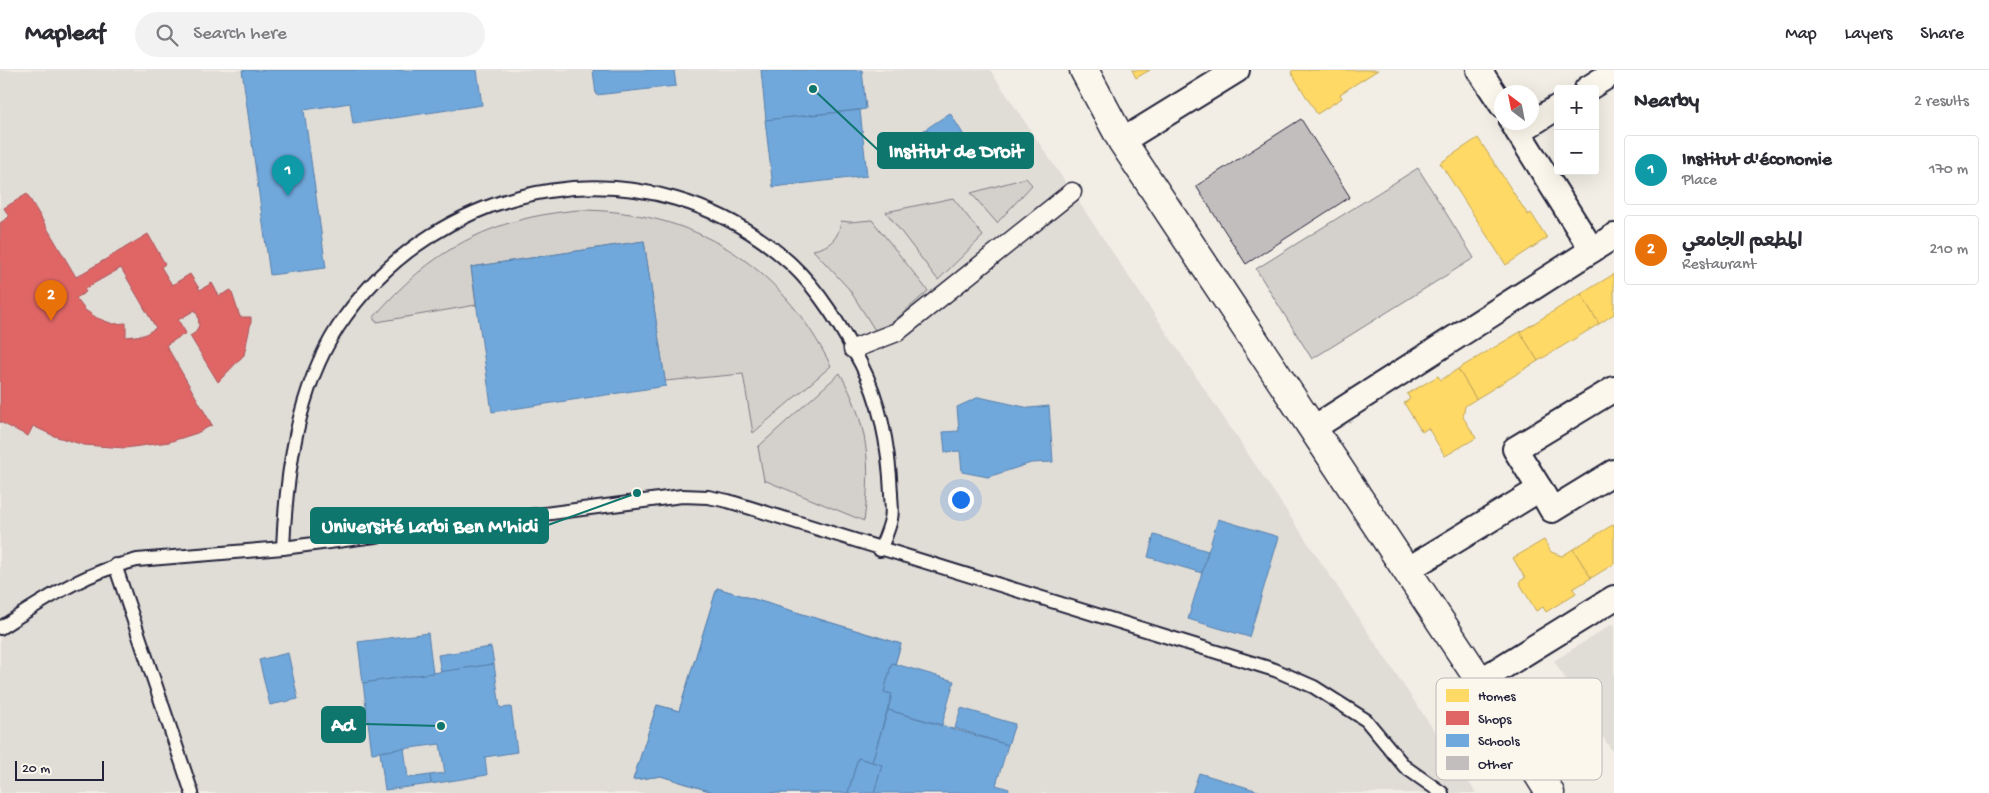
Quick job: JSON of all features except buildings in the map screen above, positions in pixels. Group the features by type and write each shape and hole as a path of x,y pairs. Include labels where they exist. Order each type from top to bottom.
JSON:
{"main road":[{"path":"1084,70 1122,141 1478,678"},
{"path":"1542,780 1550,793"}],"street":[{"path":"1122,141 1237,70"},
{"path":"1479,70 1494,93"},
{"path":"1593,85 1614,72"},
{"path":"1539,116 1554,109"},
{"path":"1517,130 1592,250"},
{"path":"853,349 897,332 1072,192"},
{"path":"1312,429 1614,236"},
{"path":"1614,389 1515,449 1552,510 1614,472"},
{"path":"1407,570 1540,489"},
{"path":"1485,678 1614,598"}],"lane":[{"path":"283,548 284,518 302,408 316,367 337,328 363,293 394,262 428,235 456,220 516,197 577,188 636,191 693,205 728,220 760,240 790,263 816,290 837,320 871,383 880,415 886,448 892,518 880,550"},
{"path":"0,628 79,579 114,565 137,560 283,548 682,496 708,497 728,501 880,550 1275,670 1314,687 1366,720 1404,767 1442,793"},
{"path":"114,565 192,793"}],"shaded area":[{"path":"0,70 990,70 1436,733 1436,780 1467,780 1476,793 0,793"},
{"path":"1418,168 1474,258 1312,359 1256,269"},
{"path":"1026,178 1032,185 997,223 971,193"},
{"path":"953,198 983,236 938,280 886,212"},
{"path":"578,210 620,212 659,220 695,232 728,249 759,271 786,298 810,330 831,366 753,433 743,374 665,381 644,241 471,267 476,305 377,322 374,320 374,317 396,293 418,273 464,241 517,221 546,214"},
{"path":"872,220 928,291 878,335 849,289 813,250 824,247 833,241 841,221"},
{"path":"840,373 857,410 866,445 868,481 864,521 764,480 758,447"},
{"path":"1614,623 1614,754 1602,735 1602,678 1565,678 1554,661"}],"place":[{"name":"Institut de Droit","path":"813,89"},
{"name":"Institut d'économie","path":"288,196"},
{"name":"المطعم الجامعي","path":"51,321"},
{"name":"Université Larbi Ben M'hidi","path":"637,493"},
{"name":"Ad","path":"441,726"}]}
